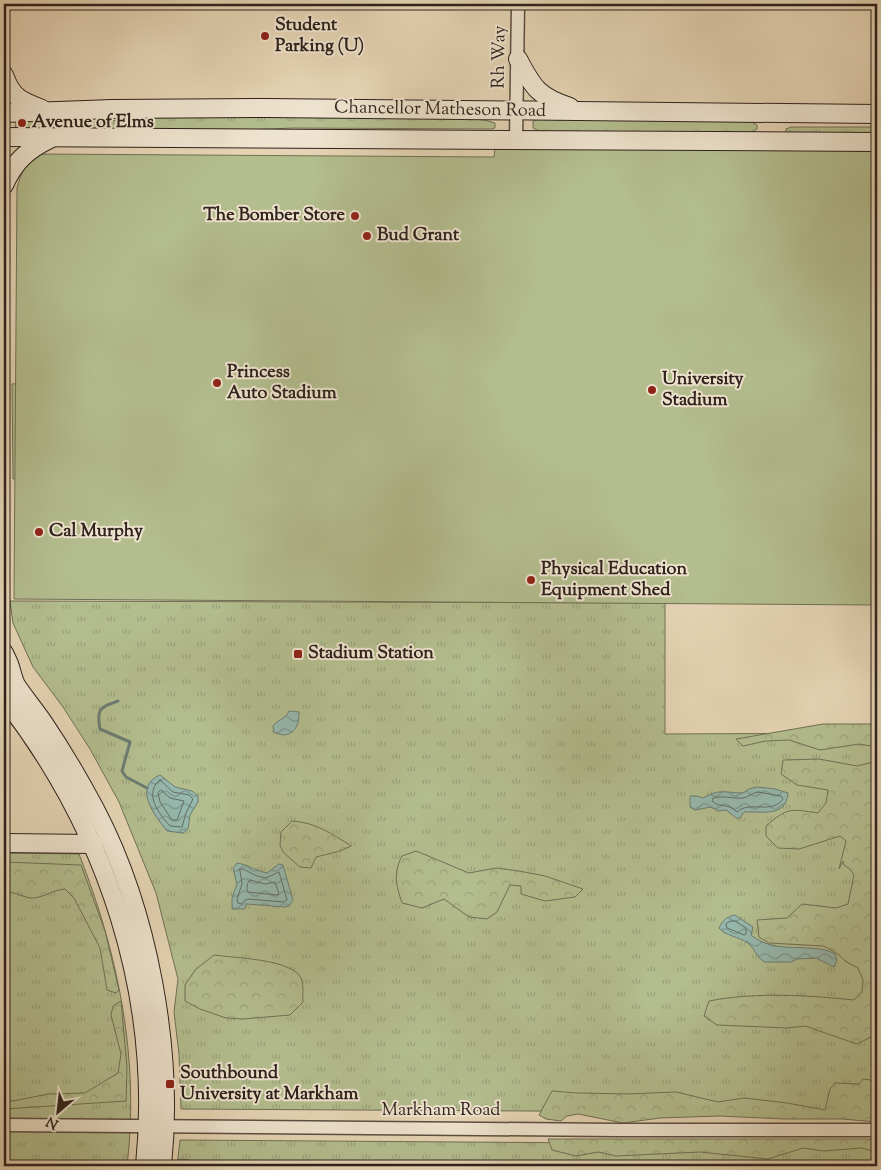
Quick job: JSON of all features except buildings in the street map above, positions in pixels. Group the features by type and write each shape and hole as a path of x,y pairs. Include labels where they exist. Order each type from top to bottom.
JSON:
{"main road":[{"path":"518,59 528,78 551,101 585,112"},
{"path":"4,75 8,87 21,101 52,112"},
{"name":"Chancellor Matheson Road","path":"4,113 112,109 267,108 877,114"},
{"name":"Chancellor Matheson Road","path":"4,137 877,142"},
{"path":"4,185 18,161 33,147 53,138"},
{"path":"4,653 10,665 9,678 54,740 83,787 111,844 126,883 145,947 157,1010 163,1065 156,1126 146,1166"},
{"path":"4,698 56,772 93,844 118,912 136,981 144,1034 147,1074 162,1166"},
{"path":"4,842 93,844"}],"street":[{"name":"Rh Way","path":"516,140 518,4"},
{"name":"Markham Road","path":"4,1125 608,1130 877,1130"}],"green space":[{"path":"138,117 462,118 495,123 495,128 293,128 193,132 15,132 16,121 105,122"},
{"path":"543,118 750,121 757,125 757,129 749,134 546,134 533,128 533,121"},
{"path":"791,127 877,127 877,137 794,137 786,133 786,129"},
{"path":"495,148 807,149 877,152 877,605 14,599 17,188 27,164 39,154 494,157"},
{"path":"23,383 26,476 13,479 12,384"},
{"path":"10,601 665,603 665,734 877,733 877,1113 181,1109 179,1054 174,1012 178,979 156,893 119,802 90,749 63,707 33,667 13,623"},
{"path":"823,724 877,724 877,747 859,744 820,750 789,740 766,741 743,746 736,739"},
{"path":"819,759 857,766 877,761 877,798 873,817 877,823 877,1034 857,1044 805,1026 787,1028 717,1025 704,1016 709,1001 727,998 781,995 854,1000 862,992 863,980 858,968 824,946 769,943 759,937 757,920 787,918 802,904 836,908 848,904 854,875 844,865 843,861 839,869 846,841 840,836 799,849 778,848 766,836 766,826 779,815 795,810 818,813 826,803 828,790 797,785 781,774 783,760"},
{"path":"292,821 316,826 351,846 316,857 311,868 300,867 284,853 280,846 281,832"},
{"path":"416,851 469,873 496,868 519,871 545,876 583,889 575,897 545,901 521,894 521,886 510,885 497,912 487,919 469,917 444,899 422,908 402,903 396,879 397,868 402,856"},
{"path":"4,853 79,854 105,929 123,1007 128,1046 130,1086 127,1166 4,1166"},
{"path":"4,862 81,865 105,931 119,990 116,993 107,990 100,948 74,898 65,889 34,898 8,892 4,893"},
{"path":"214,955 272,962 292,970 301,978 303,1002 290,1015 243,1019 226,1018 200,1009 185,1001 185,985 196,969"},
{"path":"121,1001 127,1068 126,1101 4,1109 4,1100 13,1101 48,1094 85,1093 118,1073 121,1054 111,1015 113,1006"},
{"path":"863,1079 877,1081 877,1122 842,1119 719,1116 660,1118 623,1123 578,1114 567,1116 561,1121 546,1119 539,1115 552,1091 627,1094 676,1092 718,1102 744,1098 825,1110 830,1089 835,1083 859,1084"},
{"path":"548,1139 877,1139 877,1152 861,1148 824,1151 803,1148 768,1159 700,1152 616,1156 598,1152 576,1156 552,1150"},
{"path":"180,1140 877,1145 877,1166 177,1166"},
{"path":"179,1159 199,1161 311,1162 311,1166 177,1166"}],"water":[{"path":"289,711 299,712 296,727 290,734 285,735 274,732 273,726 286,716"},
{"path":"160,775 175,787 192,791 198,796 198,802 190,815 188,829 183,833 167,831 148,802 148,787 152,780"},
{"path":"757,787 788,793 783,806 772,812 744,812 740,818 736,818 726,810 718,811 711,807 695,810 690,807 690,796 703,798 719,792 743,793"},
{"path":"237,863 267,873 279,864 283,865 293,900 289,906 247,904 244,909 232,909 232,898 237,884 233,868"},
{"path":"735,915 753,927 751,935 771,945 815,948 835,954 837,960 834,967 816,958 797,959 791,962 764,962 748,943 719,928 725,919"}],"waterway":[{"path":"118,701 107,705 99,712 100,729 130,742 122,771 126,777 147,788"}],"place":[{"name":"Student Parking (U)","path":"265,36"},
{"name":"Avenue of Elms","path":"22,123"},
{"name":"The Bomber Store","path":"355,216"},
{"name":"Bud Grant","path":"367,236"},
{"name":"Princess Auto Stadium","path":"217,383"},
{"name":"University Stadium","path":"652,390"},
{"name":"Cal Murphy","path":"39,532"},
{"name":"Physical Education Equipment Shed","path":"531,580"},
{"name":"Stadium Station","path":"298,654"},
{"name":"Southbound University at Markham","path":"170,1084"}]}
